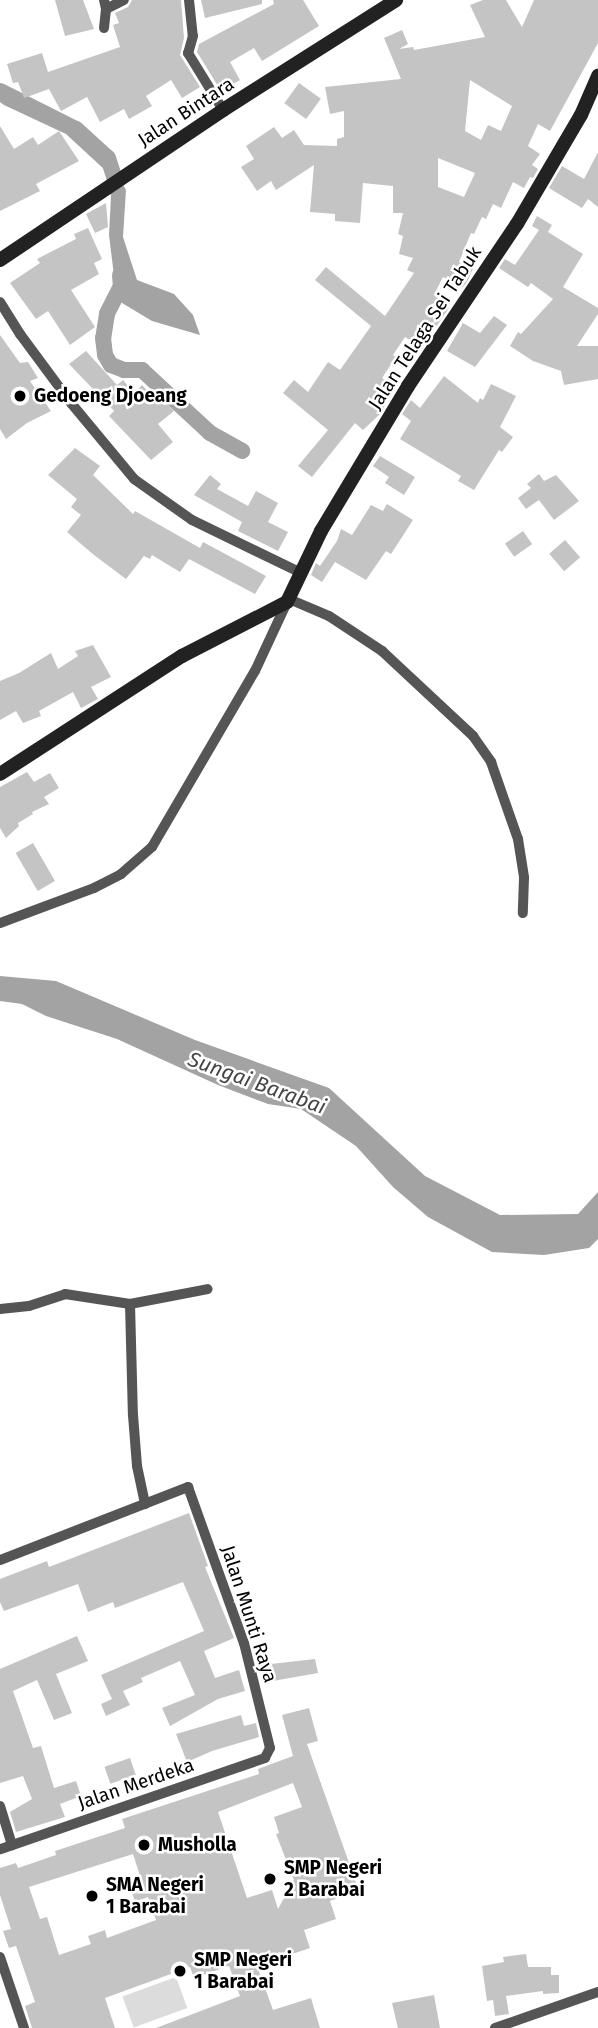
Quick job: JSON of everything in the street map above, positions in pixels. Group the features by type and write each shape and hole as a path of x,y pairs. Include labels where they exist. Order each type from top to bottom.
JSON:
{"main road":[{"name":"Jalan Bintara","path":"0,260 223,110 396,0"},
{"name":"Jalan Telaga Sei Tabuk","path":"288,600 321,531 408,386 517,224 581,115 598,75"},
{"path":"0,774 181,656 288,600"}],"street":[{"path":"104,28 105,4 124,0"},
{"path":"189,0 193,36 188,53 223,110"},
{"path":"0,302 20,334 134,479 192,520 301,573"},
{"path":"0,923 94,888 121,874 152,847 255,671 288,600 329,616 382,651 473,736 491,762 518,839 524,878 523,913"},
{"path":"0,1309 29,1306 65,1294 130,1304 208,1289"},
{"path":"0,1560 145,1504 137,1466 133,1415 130,1304"},
{"name":"Jalan Munti Raya","path":"145,1504 188,1487 244,1643 270,1753"},
{"name":"Jalan Merdeka","path":"0,1849 265,1758 270,1753"},
{"path":"0,1806 12,1845"},
{"path":"0,1957 24,2028"},
{"path":"495,2028 598,1992"}],"shaded area":[{"path":"176,1977 187,2008 134,2028 122,1996"}],"water":[{"path":"0,86 9,99 39,110 75,131 108,158 126,190 123,237 137,280 174,294 193,315 200,335 152,321 117,300 109,235 111,196 105,170 66,134 0,102"},
{"name":"Sungai Barabai","path":"0,976 56,981 195,1040 329,1088 425,1176 500,1215 578,1214 598,1192 598,1239 589,1248 544,1255 492,1252 428,1217 393,1187 356,1146 301,1109 268,1104 218,1085 117,1039 46,1016 22,1004 0,1001"}],"building":[{"path":"55,0 83,0 94,29 65,36"},
{"path":"132,0 181,0 184,38 180,55 200,87 182,98 171,80 146,96 152,106 129,119 124,109 100,122 87,97 61,111 49,89 24,98 18,82 13,83 7,64 42,53 48,72 120,47 113,25 119,23 115,13 128,7"},
{"path":"201,0 262,0 262,4 205,18"},
{"path":"273,0 303,0 319,26 262,61 254,48 230,62 240,80 221,91 197,52 199,44 274,4"},
{"path":"483,0 506,0 522,27 534,0 598,0 598,43 550,131 538,124 528,146 540,154 532,165 538,169 533,178 530,177 524,188 513,182 501,208 493,204 486,219 482,217 474,234 471,233 459,262 473,269 468,280 463,287 443,277 434,295 449,308 422,347 405,337 393,355 396,357 382,378 391,384 380,398 386,403 380,414 363,430 355,423 312,477 298,466 328,430 283,393 294,380 308,392 328,362 340,370 371,326 315,280 326,267 385,316 414,273 407,270 413,258 399,254 403,236 398,234 403,213 393,213 393,186 363,183 360,223 335,221 335,214 310,212 314,165 276,190 271,181 257,191 241,167 254,159 246,146 274,127 282,138 294,130 304,145 337,146 337,139 344,137 344,111 330,114 325,87 401,79 384,38 402,30 408,44 399,49 413,47 414,50 485,37 470,5","holes":["470,80 512,106 501,131 488,125 481,140 465,131","438,158 475,173 464,197 438,187"]},
{"path":"299,83 321,99 306,119 284,103"},
{"path":"0,126 14,149 33,137 38,145 59,131 79,161 36,184 40,191 0,211"},
{"path":"598,152 598,207 588,199 582,208 549,188 562,166 584,179"},
{"path":"106,203 108,227 95,233 86,214"},
{"path":"537,216 552,225 548,232 583,254 563,287 598,308 598,314 577,346 598,346 598,379 564,385 561,371 533,361 510,346 518,332 521,334 553,299 531,283 528,287 499,268 505,259 515,265 539,230 532,226"},
{"path":"88,228 102,259 94,263 99,274 71,290 95,327 70,345 48,311 36,319 10,283 40,263 37,259 76,239 74,234"},
{"path":"494,316 507,325 475,367 447,351 463,323 480,333"},
{"name":"Gedoeng Djoeang","path":"0,335 20,363 28,362 38,378 30,381 51,411 27,423 6,439 0,429"},
{"path":"86,351 117,385 123,380 134,393 142,385 158,402 162,398 174,411 158,424 173,442 151,460 109,416 114,411 69,364"},
{"path":"444,376 478,403 480,398 483,400 491,384 516,396 500,427 513,437 502,452 499,450 474,490 458,481 461,476 400,439 411,421 402,414 411,400 420,408"},
{"path":"75,448 100,466 93,475 133,514 135,511 200,548 203,542 266,576 255,594 189,559 180,572 152,555 150,559 144,556 126,579 94,555 67,532 81,515 71,507 77,499 48,475"},
{"path":"380,456 415,477 404,495 385,483 389,477 373,466"},
{"path":"539,474 544,481 556,475 579,501 554,520 539,500 526,509 518,498 531,488 527,484"},
{"path":"210,475 221,484 217,489 248,506 256,491 278,503 268,522 288,532 278,551 238,531 242,522 194,495"},
{"path":"387,504 413,520 391,554 386,551 366,580 335,562 322,582 311,575 316,563 320,566 337,541 341,529 352,535 371,505 383,511"},
{"path":"523,531 532,544 514,557 505,544"},
{"path":"565,540 580,557 564,571 549,554"},
{"path":"93,645 111,677 91,687 98,699 81,708 73,692 39,711 41,716 23,723 16,711 0,720 0,681 19,673 51,653 58,669 78,656 75,651"},
{"path":"27,772 34,782 50,773 59,788 44,797 49,804 18,823 19,826 6,838 0,828 0,787"},
{"path":"33,843 55,881 38,891 16,853"},
{"path":"189,1513 208,1566 205,1567 234,1638 204,1651 215,1678 239,1670 245,1691 218,1699 170,1726 162,1708 195,1695 180,1661 141,1678 143,1682 123,1691 130,1705 106,1716 101,1704 112,1699 101,1675 204,1631 183,1582 115,1608 113,1602 88,1612 78,1584 4,1611 0,1602 0,1579 47,1561 49,1567"},
{"path":"77,1636 88,1661 56,1674 72,1713 54,1720 37,1680 13,1691 33,1748 41,1746 54,1788 76,1781 81,1796 60,1804 65,1817 16,1832 10,1812 32,1799 23,1776 0,1783 0,1669"},
{"path":"315,1659 318,1673 273,1681 271,1664"},
{"path":"309,1708 318,1741 307,1744 359,1891 330,1901 336,1919 304,1930 310,1948 257,1966 273,2010 311,1998 320,2028 156,2028 240,1996 229,1966 194,1978 190,1967 105,1998 115,2028 32,2028 25,2006 35,2002 16,1946 9,1948 3,1931 11,1929 0,1895 0,1868 16,1863 18,1868 56,1855 55,1851 125,1828 122,1819 259,1774 258,1769 293,1756 282,1715","holes":["293,1783 302,1807 274,1817 279,1833 276,1834 294,1880 278,1909 272,1890 247,1898 218,1812","133,1854 141,1879 129,1883 135,1902 148,1897 156,1920 107,1938 105,1930 88,1936 91,1944 59,1955 47,1917 40,1919 29,1887"]},
{"path":"241,1715 244,1726 256,1723 259,1737 212,1751 187,1762 176,1734"},
{"path":"130,1758 136,1775 110,1784 104,1767"},
{"path":"526,1954 528,1967 551,1967 551,1975 559,1975 559,1993 543,1994 543,1991 506,1996 509,2014 495,2016 493,2000 487,2001 482,1966 504,1962 503,1957"},
{"path":"434,1995 440,2028 398,2028 392,2003"}],"waterway":[{"path":"0,91 76,129 108,158 114,177"},
{"path":"120,275 121,286 107,314 103,338 105,355 111,365 124,370 142,370 210,433 242,451"}],"place":[{"name":"Gedoeng Djoeang","path":"20,396"},
{"name":"Musholla","path":"144,1845"},
{"name":"SMP Negeri 2 Barabai","path":"270,1879"},
{"name":"SMA Negeri 1 Barabai","path":"92,1896"},
{"name":"SMP Negeri 1 Barabai","path":"180,1971"}]}
